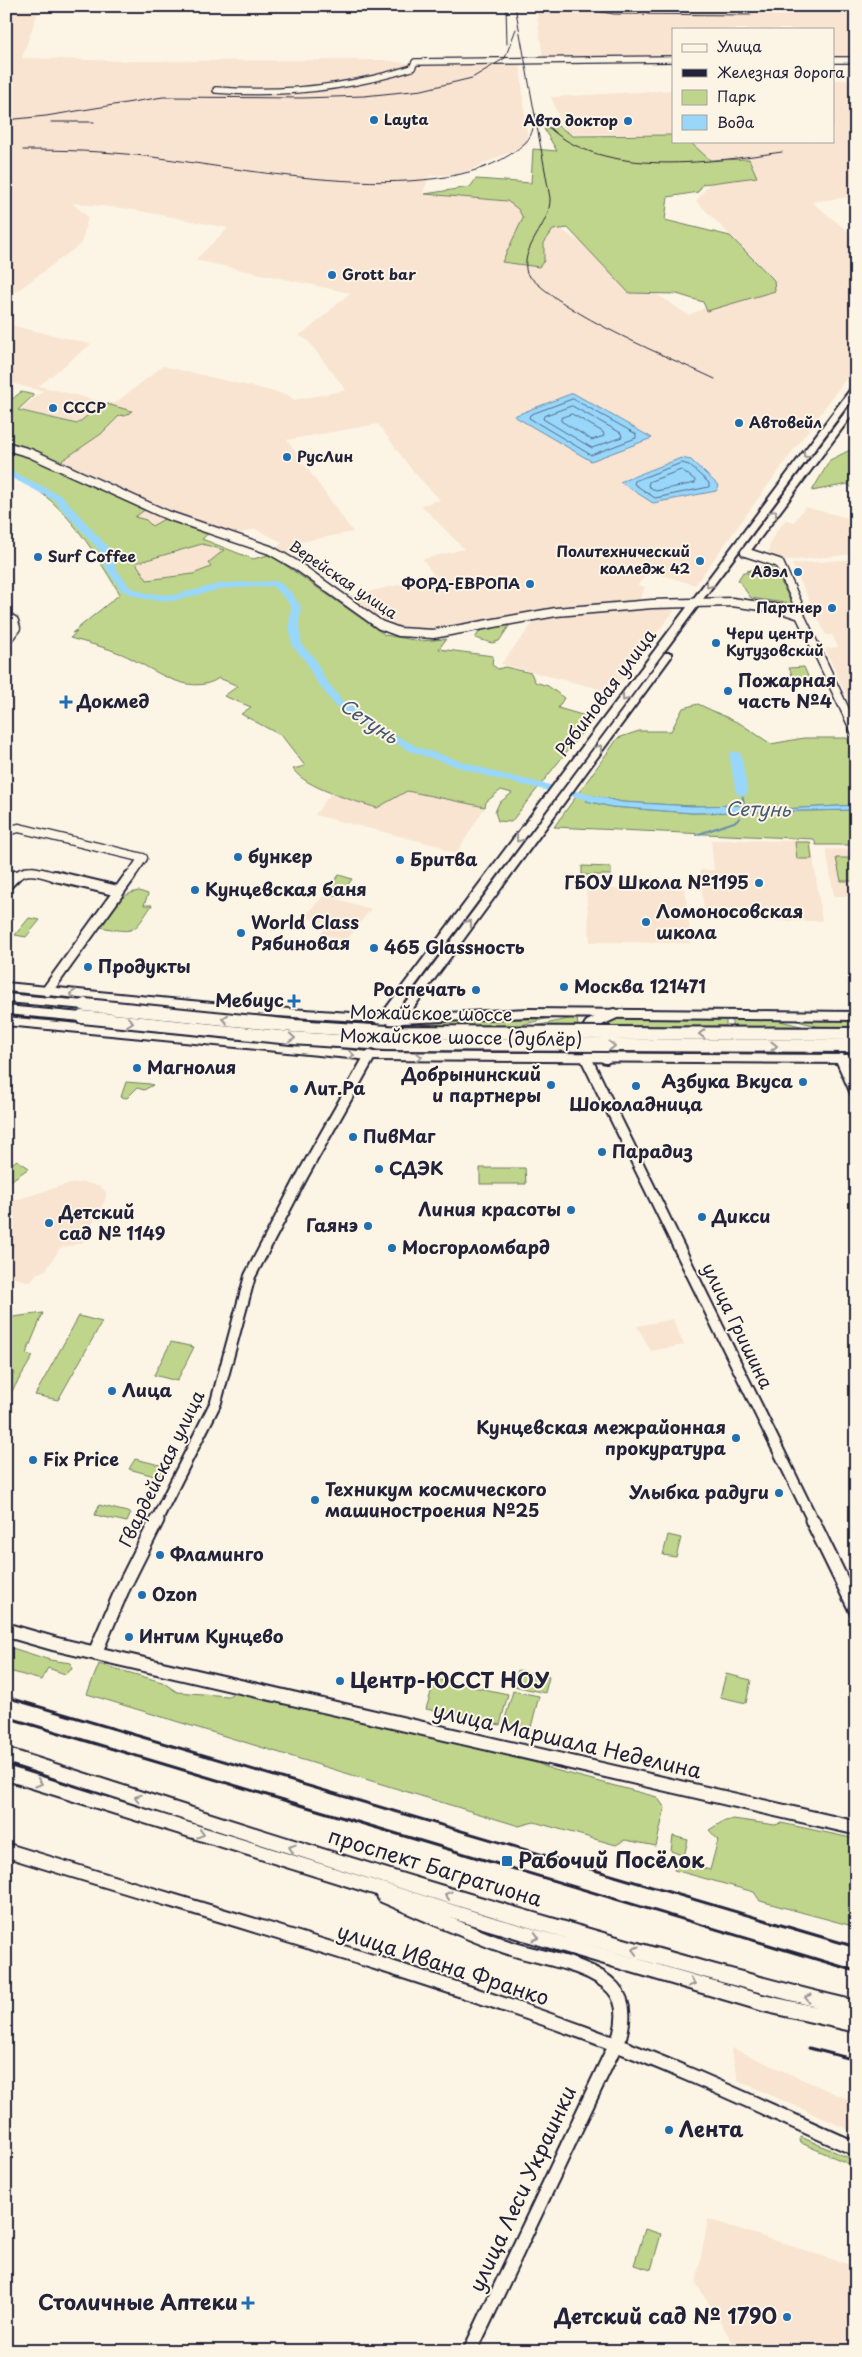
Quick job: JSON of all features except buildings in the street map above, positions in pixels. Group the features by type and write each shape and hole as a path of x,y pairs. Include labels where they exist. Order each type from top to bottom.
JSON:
{"main road":[{"name":"Рябиновая улица","path":"370,1056 374,1036 383,1019 565,786 702,603 856,388"},
{"name":"Рябиновая улица","path":"702,603 745,552 856,404"},
{"name":"Рябиновая улица","path":"370,1056 386,1039 398,1019 553,801"},
{"name":"Можайское шоссе (дублёр)","path":"6,988 243,1010 383,1019 520,1014 856,1016"},
{"name":"Можайское шоссе","path":"6,998 83,1011 290,1038 386,1044 856,1046"},
{"name":"Можайское шоссе","path":"6,1010 83,1011 388,1032 856,1034"},
{"path":"232,1044 250,1039 259,1030 260,1022 256,1017 243,1010"},
{"name":"Можайское шоссе (дублёр)","path":"6,1021 370,1056 856,1059"},
{"name":"проспект Багратиона","path":"6,1755 763,2004 856,2024"},
{"name":"проспект Багратиона","path":"6,1773 324,1872 766,1988 856,2009"}],"street":[{"path":"216,90 253,92 339,84 402,71 412,68 415,62 672,59"},
{"path":"834,60 856,60"},
{"name":"Верейская улица","path":"6,446 30,453 167,515 270,550 301,568 380,625 396,632 414,635 433,634 556,612 702,603 751,604 781,609 800,615"},
{"path":"745,552 778,563 801,611 800,615 856,733"},
{"path":"6,616 11,618 15,624 15,631 6,641"},
{"path":"6,831 19,828 143,858 47,991"},
{"path":"6,885 20,872 28,870 118,891"},
{"path":"606,1058 590,1051 585,1046 583,1036 590,1025 614,1014"},
{"name":"Гвардейская улица","path":"95,1653 122,1590 216,1402 250,1276 304,1173 370,1056"},
{"name":"улица Гришина","path":"586,1058 856,1610"},
{"path":"841,1059 856,1093"},
{"name":"улица Маршала Неделина","path":"6,1630 95,1653 856,1828"},
{"name":"улица Ивана Франко","path":"6,1850 506,2005 615,2044 856,2149"},
{"name":"улица Леси Украинки","path":"324,1872 506,1947 578,1969 600,1979 613,1988 622,2010 623,2025 615,2044 470,2351"}],"shaded area":[{"path":"6,6 40,6 22,58 130,61 382,60 417,64 520,63 528,144 461,174 429,176 423,194 516,199 688,315 775,280 696,201 728,160 700,158 672,142 834,142 834,80 856,79 856,196 812,202 856,238 856,365 695,585 648,571 638,585 645,587 639,601 427,631 395,627 348,596 435,577 423,559 464,549 421,505 440,500 411,469 378,424 287,440 353,532 295,543 294,549 288,554 278,548 282,542 255,529 241,533 221,530 149,505 60,462 101,434 120,415 125,416 133,411 103,403 77,424 20,410 43,391 6,382 6,324 91,344 39,386 108,403 115,403 163,366 288,395 294,400 346,390 308,341 299,335 309,329 350,293 195,260 228,228 130,209 72,203 88,217 81,244 6,299"},
{"path":"536,6 856,6 856,59 834,59 834,28 672,28 672,58 543,58"},
{"path":"672,90 672,142 660,135 565,134 551,97"},
{"path":"805,507 856,520 856,554 775,561 767,558 771,540 778,529 786,520 794,522"},
{"path":"146,509 166,518 152,526 135,517"},
{"path":"202,544 225,550 208,563 211,567 193,574 146,580 135,563"},
{"path":"856,559 856,708 851,705 825,649 838,647 832,635 826,635 792,564"},
{"path":"671,608 674,611 612,692 501,664 534,622 568,615"},
{"path":"407,791 485,807 456,854 442,849 443,847 315,815 330,794 377,808"},
{"name":"ГБОУ Школа №1195","path":"711,840 811,841 822,921 705,920 700,870 714,870"},
{"path":"826,849 856,850 856,896 834,896"},
{"path":"586,889 685,889 691,943 590,942"},
{"path":"324,895 371,909 346,941 321,934 328,924 304,917"},
{"name":"Детский сад № 1149","path":"84,1182 101,1187 106,1192 106,1198 82,1243 60,1248 46,1270 36,1274 31,1282 6,1276 6,1203 64,1185"},
{"path":"673,1319 684,1345 651,1351 637,1326"},
{"path":"732,2048 856,2103 856,2133 739,2081 731,2052"},
{"name":"Детский сад № 1790","path":"708,2219 856,2267 856,2351 738,2351 696,2283"}],"green space":[{"path":"558,126 573,136 672,135 672,142 690,142 710,160 749,159 757,177 703,184 698,192 668,197 665,220 730,236 774,280 775,291 707,311 703,302 677,294 629,293 568,228 553,230 544,243 544,261 539,267 502,262 523,218 518,209 507,201 425,194 470,187 476,179 531,183 533,149 557,151 544,129"},
{"path":"21,392 34,395 18,410 77,424 103,403 132,411 125,416 120,415 101,434 60,462 6,444 6,404"},
{"path":"856,447 856,492 848,484 812,491 830,460"},
{"path":"6,449 27,455 146,509 135,517 146,520 152,526 166,518 210,532 202,539 253,559 268,555 385,635 420,641 446,639 439,649 493,656 492,665 498,669 505,667 531,673 535,682 548,686 564,698 558,708 589,717 591,721 511,822 498,821 495,812 499,803 512,793 501,790 486,802 485,807 407,791 377,808 319,788 299,776 293,769 305,766 282,736 241,714 251,707 224,696 238,686 219,678 195,685 182,683 122,654 70,638 77,632 72,633 120,594 86,540 59,508 43,494 6,473","holes":["202,544 224,550 208,563 211,567 193,574 147,580 136,563"]},
{"path":"772,564 792,604 751,598 738,580 743,572 765,577 768,572 758,569 755,573 747,571"},
{"path":"511,623 499,641 492,643 475,638 481,629"},
{"path":"804,667 810,681 795,682 789,668"},
{"path":"698,704 741,724 771,744 804,738 847,738 856,758 856,805 760,809 746,805 692,806 622,802 590,795 587,801 612,807 692,813 856,810 856,845 816,845 814,839 554,827 618,738 639,731 671,731 683,708"},
{"path":"795,842 810,842 812,859 797,859"},
{"path":"836,858 856,858 856,881 841,881"},
{"path":"582,866 611,867 611,875 582,875"},
{"path":"339,875 352,879 339,897 325,893"},
{"path":"139,891 148,894 144,905 152,905 136,927 127,931 100,927 106,914 115,903 133,892"},
{"path":"29,918 40,920 26,937 15,935"},
{"path":"577,1017 578,1028 526,1028"},
{"path":"549,1018 509,1028 417,1027 419,1022"},
{"path":"726,1018 726,1026 590,1028 614,1019"},
{"path":"732,1018 772,1019 805,1027 732,1027"},
{"path":"790,1019 856,1019 856,1027 820,1027"},
{"path":"126,1082 153,1085 144,1090 137,1088 127,1098 121,1097"},
{"path":"17,1160 29,1168 6,1184 6,1168"},
{"path":"480,1168 525,1168 526,1184 480,1184"},
{"path":"43,1313 26,1354 33,1356 6,1401 6,1386 14,1374 11,1367 6,1365 6,1318"},
{"path":"79,1316 102,1322 58,1400 35,1395"},
{"path":"171,1342 194,1347 177,1381 154,1375"},
{"path":"135,1459 164,1466 158,1477 129,1469"},
{"path":"99,1505 131,1513 127,1522 95,1515"},
{"path":"668,1535 681,1538 676,1557 663,1555"},
{"path":"6,1646 50,1660 71,1663 72,1669 65,1674 48,1668 41,1680 6,1670"},
{"path":"99,1664 162,1682 177,1692 228,1696 237,1692 530,1760 551,1769 657,1797 665,1808 656,1846 625,1840 616,1845 534,1822 519,1826 87,1694"},
{"path":"518,1670 549,1677 545,1693 514,1686"},
{"path":"726,1674 751,1680 746,1703 720,1697"},
{"path":"435,1679 508,1694 500,1725 426,1709"},
{"path":"513,1691 539,1696 530,1731 503,1726"},
{"path":"733,1819 775,1825 781,1823 856,1839 856,1927 760,1901 754,1892 674,1870 676,1861 710,1870 718,1840 709,1830 722,1822"},
{"path":"673,1836 688,1840 684,1856 671,1851"},
{"path":"801,2137 856,2161 856,2167 799,2142"},
{"path":"645,2229 661,2234 651,2270 634,2265"}],"water":[{"path":"573,393 652,438 591,461 514,416"},
{"path":"681,458 691,460 719,486 716,491 653,503 620,482"},
{"path":"590,795 622,802 692,806 746,805 760,809 783,809 856,805 856,810 692,813 612,807 586,801"}],"waterway":[{"name":"Сетунь","path":"6,471 58,498 103,548 112,570 126,589 144,596 173,598 222,586 274,583 287,594 296,607 294,625 297,646 310,659 319,678 340,705 357,714 372,727 416,750 496,776 606,801"},
{"path":"735,754 742,793"},
{"path":"742,793 745,809"},
{"path":"696,835 737,821 740,817"}],"railway":[{"path":"506,6 507,44"},
{"path":"515,6 535,117"},
{"path":"565,6 614,14 751,15"},
{"path":"6,120 46,116 163,97 302,98 364,96 422,90 472,78 505,58 516,29"},
{"path":"23,150 114,153 287,176 398,181 448,177 492,164 526,142 532,132 535,117"},
{"path":"535,117 550,198 546,218 527,254 527,274 545,290 590,319 642,346 715,379"},
{"path":"539,117 562,138 589,151 620,159 653,163 687,162 721,160 782,152"},
{"path":"51,122 94,122"},
{"path":"6,1697 856,1947"},
{"path":"6,1717 856,1971"},
{"path":"809,2048 856,2060"}],"place":[{"name":"Layta","path":"374,120"},
{"name":"Авто доктор","path":"628,121"},
{"name":"Grott bar","path":"332,275"},
{"name":"СССР","path":"53,408"},
{"name":"Автовейл","path":"739,423"},
{"name":"РусЛин","path":"287,457"},
{"name":"Surf Coffee","path":"38,557"},
{"name":"Политехнический колледж 42","path":"700,561"},
{"name":"Адэл","path":"798,572"},
{"name":"ФОРД-ЕВРОПА","path":"530,584"},
{"name":"Партнер","path":"832,608"},
{"name":"Чери центр Кутузовский","path":"716,643"},
{"name":"Пожарная часть №4","path":"728,691"},
{"name":"Докмед","path":"66,702"},
{"name":"бункер","path":"238,857"},
{"name":"Бритва","path":"400,860"},
{"name":"ГБОУ Школа №1195","path":"759,883"},
{"name":"Кунцевская баня","path":"195,890"},
{"name":"Ломоносовская школа","path":"646,922"},
{"name":"World Class Рябиновая","path":"241,933"},
{"name":"465 Glassность","path":"374,948"},
{"name":"Продукты","path":"88,967"},
{"name":"Москва 121471","path":"564,987"},
{"name":"Роспечать","path":"476,990"},
{"name":"Мебиус","path":"294,1001"},
{"name":"Магнолия","path":"137,1068"},
{"name":"Азбука Вкуса","path":"803,1082"},
{"name":"Добрынинский и партнеры","path":"551,1085"},
{"name":"Шоколадница","path":"636,1086"},
{"name":"Лит.Ра","path":"294,1089"},
{"name":"ПивМаг","path":"353,1137"},
{"name":"Парадиз","path":"602,1152"},
{"name":"СДЭК","path":"379,1169"},
{"name":"Линия красоты","path":"571,1210"},
{"name":"Дикси","path":"702,1217"},
{"name":"Детский сад № 1149","path":"49,1223"},
{"name":"Гаянэ","path":"368,1226"},
{"name":"Мосгорломбард","path":"392,1248"},
{"name":"Лица","path":"112,1391"},
{"name":"Кунцевская межрайонная прокуратура","path":"736,1438"},
{"name":"Fix Price","path":"33,1460"},
{"name":"Улыбка радуги","path":"779,1493"},
{"name":"Техникум космического машиностроения №25","path":"315,1500"},
{"name":"Фламинго","path":"160,1555"},
{"name":"Ozon","path":"142,1595"},
{"name":"Интим Кунцево","path":"129,1637"},
{"name":"Центр-ЮССТ НОУ","path":"340,1681"},
{"name":"Рабочий Посёлок","path":"507,1861"},
{"name":"Лента","path":"669,2130"},
{"name":"Столичные Аптеки","path":"248,2303"},
{"name":"Детский сад № 1790","path":"787,2317"}]}
